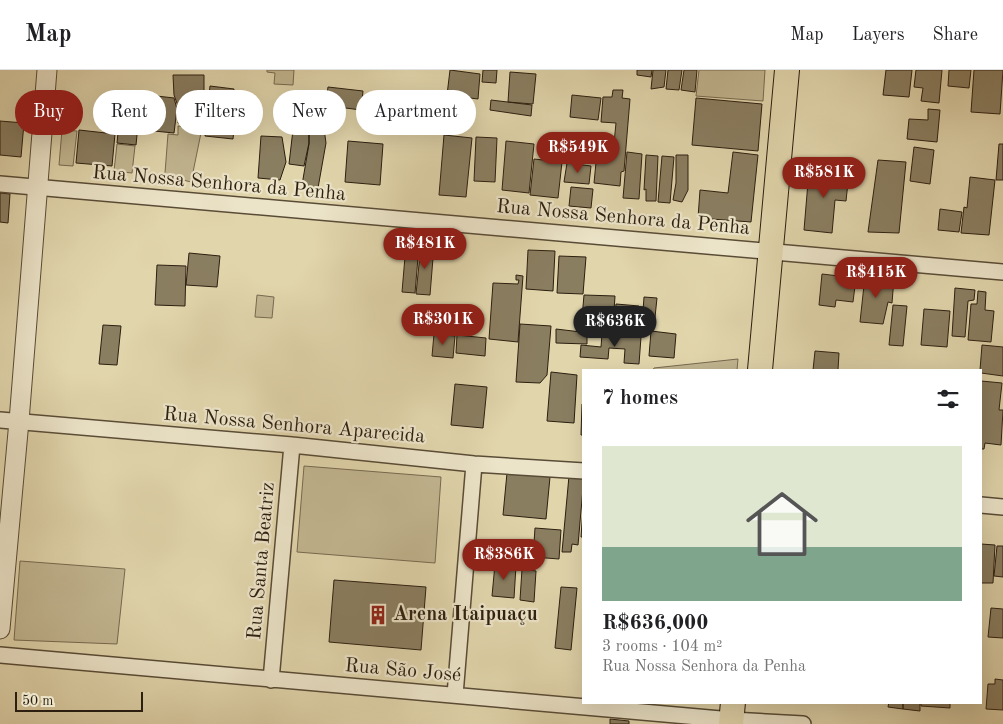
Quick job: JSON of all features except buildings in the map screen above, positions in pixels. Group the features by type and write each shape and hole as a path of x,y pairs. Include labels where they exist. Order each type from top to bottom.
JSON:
{"main road":[{"path":"760,369 787,70"}],"street":[{"path":"0,629 19,421 47,70"},
{"name":"Rua Nossa Senhora da Penha","path":"0,184 1003,272"},
{"name":"Rua Nossa Senhora Aparecida","path":"0,420 292,445 474,464 582,472"},
{"name":"Rua Santa Beatriz","path":"271,680 292,445"},
{"path":"455,695 474,464"},
{"path":"982,505 1003,507"},
{"name":"Rua São José","path":"0,655 271,680 732,715 803,724"}],"shaded area":[{"path":"267,70 294,70 293,85 274,84 275,73 267,72"},
{"path":"699,70 765,70 763,101 696,96"},
{"path":"168,134 201,135 191,182 167,176 165,173"},
{"path":"62,135 77,135 73,166 59,165"},
{"path":"117,144 135,146 132,173 114,171"},
{"path":"257,295 274,297 272,318 255,317"},
{"path":"738,359 737,369 654,368"},
{"path":"304,466 441,477 435,563 297,552"},
{"path":"20,561 125,569 117,644 14,640"}],"place":[{"name":"Arena Itaipuaçu","path":"378,615"}]}
